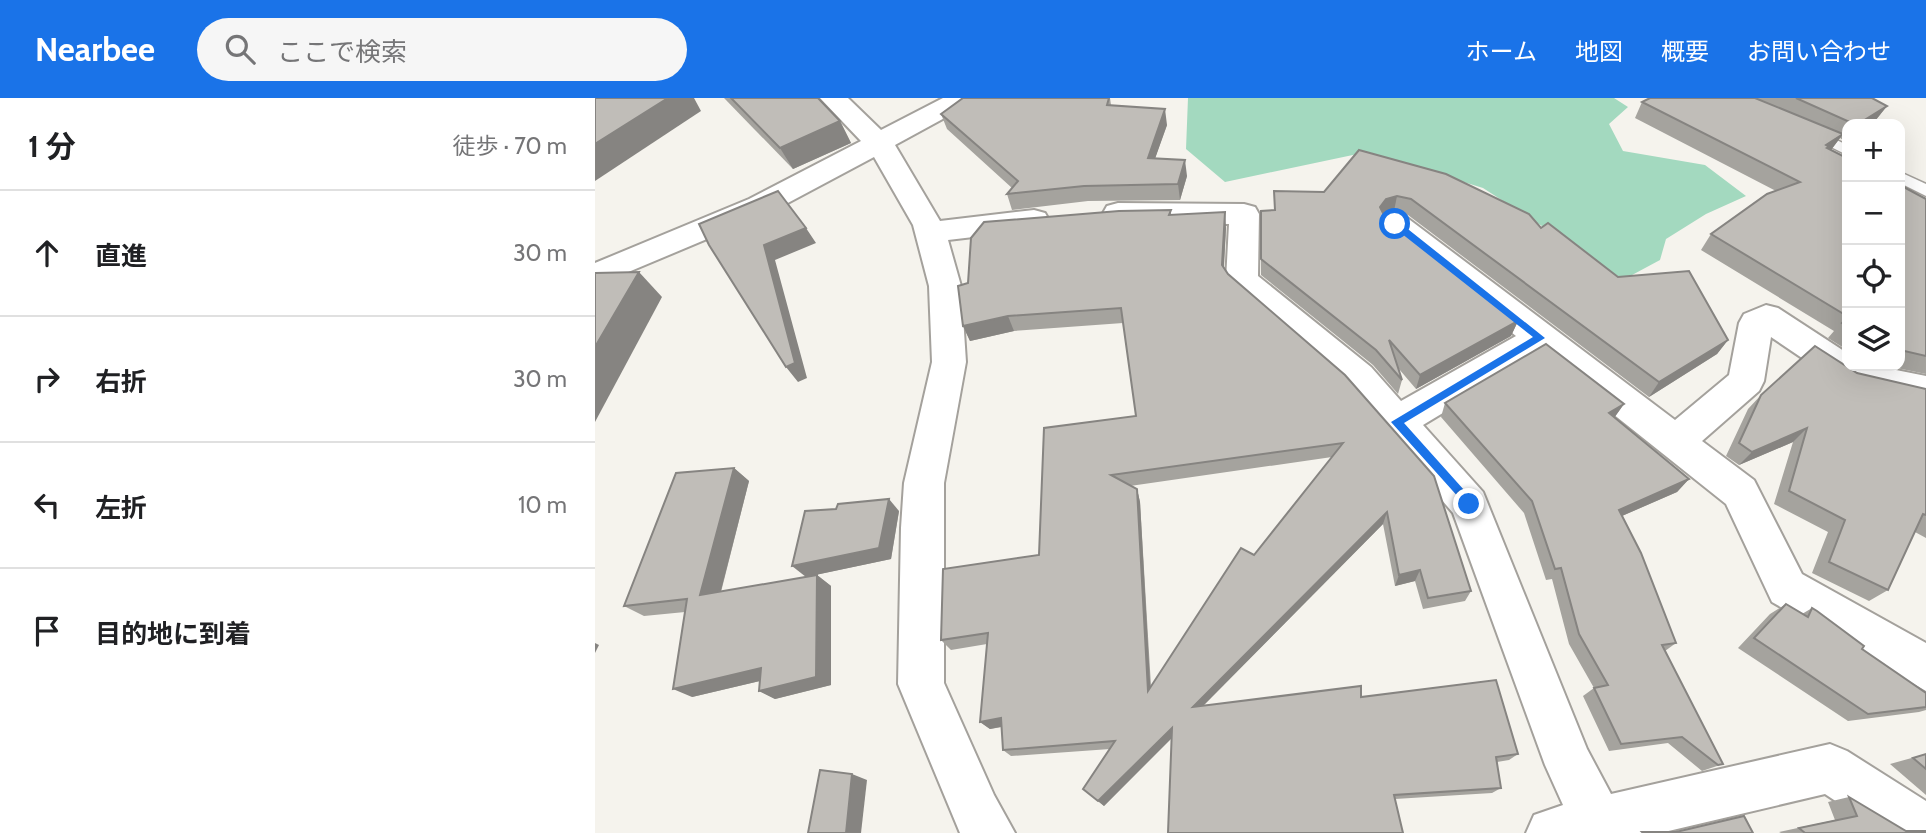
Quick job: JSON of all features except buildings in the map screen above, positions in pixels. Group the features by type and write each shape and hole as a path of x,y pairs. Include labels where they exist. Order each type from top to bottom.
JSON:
{"street":[{"path":"834,98 880,144 930,232 945,286 949,362 924,483 921,528 921,684 976,813 989,833"},
{"path":"595,275 759,206 963,98"},
{"path":"930,232 1075,215 1153,211 1244,214 1242,280 1358,377 1469,504 1569,765 1599,822"},
{"path":"1395,224 1740,492 1787,588 1926,667"},
{"path":"1674,443 1746,381 1756,323 1766,317 1855,375 1926,390"},
{"path":"1397,422 1540,338"},
{"path":"1552,833 1830,768 1926,831"}],"lane":[{"path":"1797,125 1842,148"},
{"path":"1905,180 1926,191"}],"green space":[{"path":"1188,98 1614,98 1628,107 1609,124 1623,151 1705,165 1746,196 1706,214 1666,239 1660,260 1619,282 1584,253 1483,188 1367,152 1225,182 1186,149"}],"route":[{"path":"1395,224 1540,338 1397,422 1469,504"}]}
